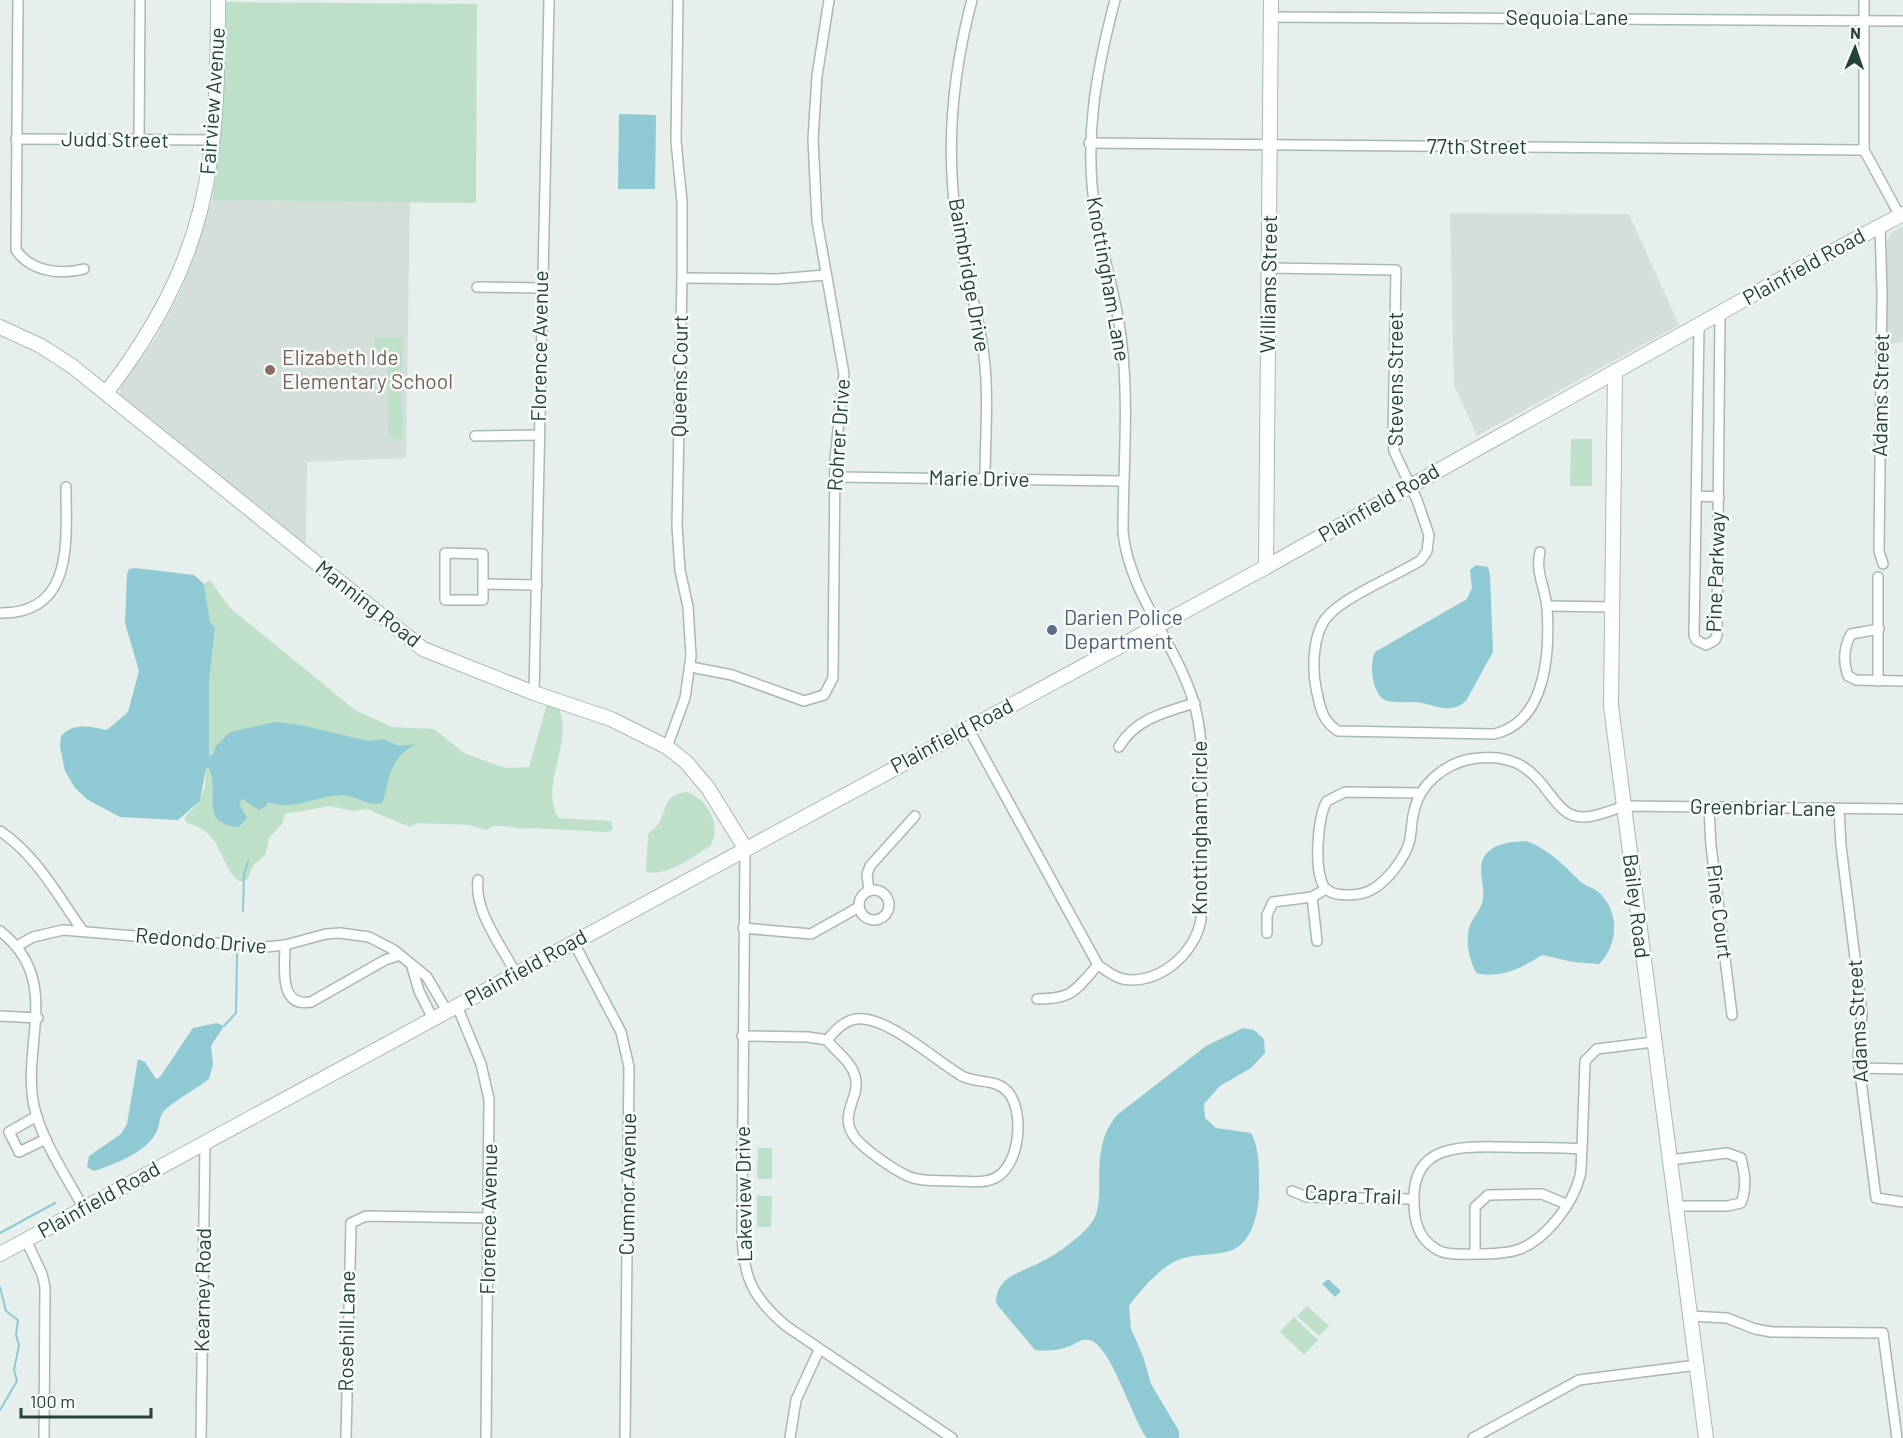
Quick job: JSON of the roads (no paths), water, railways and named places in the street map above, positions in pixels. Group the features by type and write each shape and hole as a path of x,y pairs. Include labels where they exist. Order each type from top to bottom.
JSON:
{"street":[{"path":"18,0 16,250 30,263 57,273 84,269"},
{"path":"139,140 140,0"},
{"name":"Fairview Avenue","path":"106,393 143,343 181,273 198,224 214,140 218,83 218,0"},
{"name":"Florence Avenue","path":"534,693 549,0"},
{"name":"Queens Court","path":"667,747 681,712 691,667 688,607 680,570 677,526 682,278 682,202 676,141 678,0"},
{"name":"Rohrer Drive","path":"691,667 732,675 804,701 818,699 828,690 833,678 835,477 844,374 825,275 815,201 813,139 817,76 829,0"},
{"name":"Baimbridge Drive","path":"972,0 957,70 952,166 958,229 984,359 985,479"},
{"name":"Knottingham Lane","path":"1115,0 1097,70 1089,143 1096,218 1116,306 1122,346 1123,532 1126,553 1136,581 1159,624"},
{"name":"Williams Street","path":"1266,567 1271,0"},
{"path":"1864,0 1864,150 1902,215"},
{"name":"Sequoia Lane","path":"1271,16 1903,21"},
{"name":"Judd Street","path":"16,139 214,140"},
{"name":"77th Street","path":"1089,143 1864,150"},
{"name":"Plainfield Road","path":"0,1254 1266,567 1409,485 1902,215"},
{"name":"Adams Street","path":"1880,226 1882,293 1879,551 1883,564"},
{"name":"Stevens Street","path":"1269,268 1396,270 1394,452 1429,536 1425,555 1333,611 1320,628 1314,679 1322,714 1328,724 1338,731 1356,732 1494,734 1509,730 1527,714 1541,687 1545,672 1547,606"},
{"path":"682,278 777,279 825,275"},
{"path":"477,287 541,288"},
{"name":"Pine Parkway","path":"1699,326 1694,635 1696,640 1706,645 1715,640 1717,635 1720,313"},
{"name":"Manning Road","path":"0,327 49,351 106,393 413,642 440,657 534,693 611,719 667,747 708,788 745,848"},
{"name":"Bailey Road","path":"1615,371 1611,706 1706,1438"},
{"path":"475,436 538,435"},
{"name":"Marie Drive","path":"835,477 1123,481"},
{"path":"0,613 30,607 45,598 56,584 64,562 66,487"},
{"path":"1697,496 1719,497"},
{"path":"1540,552 1538,561 1547,606 1612,606"},
{"path":"445,553 483,554 483,584 483,600 445,600 445,553"},
{"path":"1878,577 1878,681"},
{"path":"483,584 537,585"},
{"name":"Knottingham Circle","path":"1098,965 1122,979 1144,978 1183,958 1197,935 1201,919 1202,764 1195,703 1179,662 1159,624"},
{"path":"1879,629 1851,634 1846,643 1845,667 1848,676 1856,680 1903,681"},
{"path":"1119,747 1128,732 1162,713 1195,703"},
{"path":"968,728 1098,965 1074,990 1061,999 1037,999"},
{"name":"Greenbriar Lane","path":"1421,793 1437,774 1454,764 1473,759 1502,759 1528,768 1559,806 1569,814 1586,818 1624,806 1903,809"},
{"path":"1345,792 1421,793 1414,809 1407,848 1383,880 1374,889 1358,895 1337,894 1326,889 1319,875 1319,820 1327,801 1345,792"},
{"name":"Pine Court","path":"1709,808 1711,846 1732,1016"},
{"name":"Adams Street","path":"1839,809 1841,846 1862,1014 1858,1044 1859,1068 1876,1198 1903,1202"},
{"path":"869,891 867,874 870,866 915,816"},
{"path":"0,831 21,846 60,893 64,904 83,931"},
{"name":"Lakeview Drive","path":"745,848 742,1233 746,1276 755,1293 773,1315 819,1350 946,1436"},
{"path":"478,880 476,892 481,908 516,974"},
{"path":"1267,933 1267,915 1273,902 1312,897 1326,889"},
{"path":"869,891 879,891 886,897 889,906 885,915 877,920 868,919 859,907 861,897 869,891"},
{"path":"1312,897 1317,941"},
{"path":"743,928 811,934 859,907"},
{"path":"0,931 16,946 33,983 38,1018 31,1073 37,1116 46,1139 84,1209"},
{"name":"Redondo Drive","path":"16,946 48,932 83,931 265,947 285,945 326,934 355,934 382,942 400,955 427,977 452,1009"},
{"name":"Cumnor Avenue","path":"574,943 621,1032 629,1066 625,1438"},
{"path":"285,945 286,988 290,997 301,1003 310,1002 385,960 400,955"},
{"name":"Redondo Drive","path":"412,967 418,991 433,1019"},
{"name":"Florence Avenue","path":"452,1009 481,1064 489,1099 486,1438"},
{"path":"0,1016 38,1018"},
{"path":"742,1036 808,1037 827,1040 850,1064 856,1077 848,1113 851,1132 859,1142 899,1171 919,1179 982,1181 993,1179 1009,1165 1014,1147 1017,1116 1014,1101 1004,1088 964,1077 872,1020 848,1021 827,1040"},
{"path":"1582,1149 1450,1148 1436,1155 1424,1165 1414,1187 1413,1199 1418,1228 1426,1241 1446,1253 1475,1254 1503,1253 1528,1245 1552,1227 1580,1176 1582,1149 1585,1061 1597,1049 1653,1042"},
{"path":"1859,1068 1903,1069"},
{"path":"37,1116 9,1132 19,1152 46,1139"},
{"name":"Kearney Road","path":"201,1438 205,1143"},
{"path":"1670,1160 1727,1153 1741,1158 1745,1172 1746,1190 1741,1203 1727,1206 1676,1206"},
{"name":"Capra Trail","path":"1292,1191 1308,1197 1413,1199"},
{"path":"1475,1254 1476,1207 1488,1195 1542,1194 1566,1204"},
{"name":"Rosehill Lane","path":"346,1438 351,1223 366,1216 489,1218"},
{"path":"26,1240 42,1274 45,1287 44,1438"},
{"path":"1690,1316 1727,1318 1755,1329 1772,1332 1883,1333 1897,1438"},
{"path":"790,1438 796,1400 819,1350"},
{"path":"1473,1438 1579,1380 1696,1365"}],"water":[{"path":"619,114 656,115 655,189 618,189"},
{"path":"1476,565 1488,567 1490,575 1493,652 1466,701 1453,708 1441,708 1414,702 1384,700 1374,684 1372,664 1375,652 1467,599 1472,588 1470,570"},
{"path":"129,569 194,575 204,584 210,622 215,628 209,682 209,756 213,755 216,746 230,732 275,722 300,725 368,741 384,739 398,746 416,744 400,756 392,769 383,802 368,803 342,795 286,805 268,802 259,810 242,799 239,804 247,818 239,827 226,825 214,814 212,778 209,768 206,768 200,801 178,820 120,817 88,800 75,788 65,771 60,746 61,736 77,727 107,730 128,712 139,671 125,623 127,574"},
{"path":"1526,841 1549,853 1583,883 1597,891 1610,907 1614,927 1613,937 1606,956 1599,964 1573,962 1542,955 1510,971 1493,975 1476,973 1469,955 1468,935 1471,923 1482,902 1482,861 1488,852 1497,846"},
{"path":"217,1023 224,1026 211,1046 213,1064 209,1079 164,1111 156,1133 137,1152 94,1171 87,1167 89,1156 121,1134 127,1124 138,1059 145,1062 156,1079 160,1077 193,1028"},
{"path":"1243,1028 1254,1030 1264,1039 1265,1053 1251,1068 1220,1086 1204,1104 1205,1118 1216,1128 1251,1133 1256,1145 1259,1164 1256,1214 1249,1234 1235,1248 1226,1252 1184,1258 1169,1265 1140,1292 1129,1306 1131,1329 1143,1356 1151,1384 1179,1431 1179,1438 1147,1438 1113,1368 1097,1345 1086,1340 1059,1349 1035,1350 999,1307 996,1302 998,1290 1008,1278 1063,1249 1092,1222 1099,1200 1102,1144 1117,1115 1206,1046"},
{"path":"1328,1279 1341,1291 1335,1297 1322,1284"}],"waterway":[{"path":"243,911 244,874 248,861"},
{"path":"224,1026 236,1013 237,953"},
{"path":"0,1233 55,1203"},
{"path":"0,1287 6,1311 18,1320 16,1335 19,1345 14,1370 17,1381 0,1410"}],"place":[{"name":"Elizabeth Ide Elementary School","path":"270,370"},
{"name":"Darien Police Department","path":"1052,630"}]}
